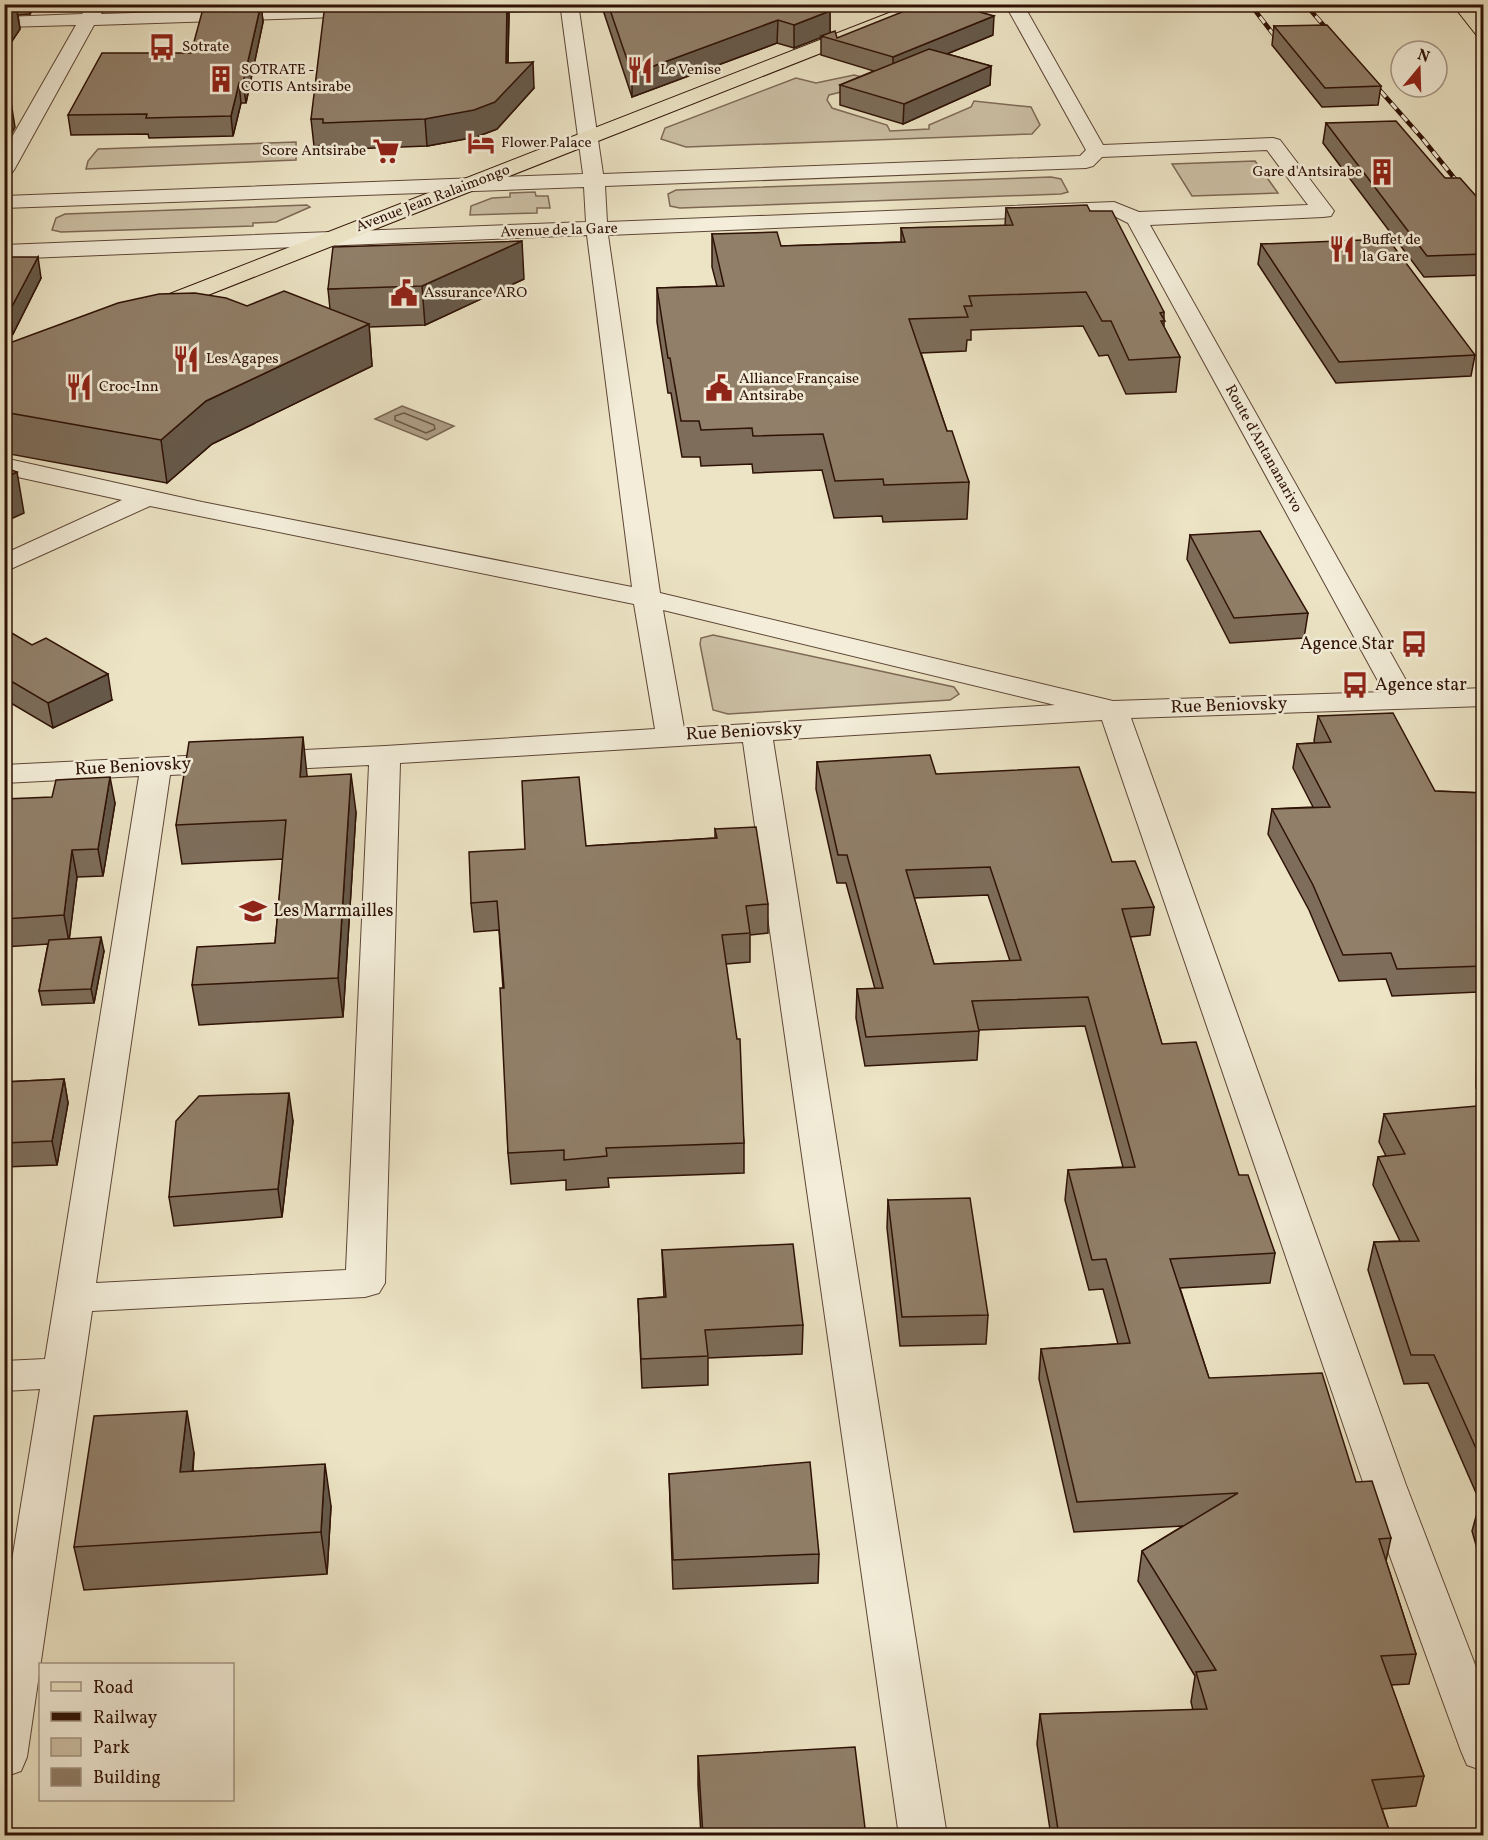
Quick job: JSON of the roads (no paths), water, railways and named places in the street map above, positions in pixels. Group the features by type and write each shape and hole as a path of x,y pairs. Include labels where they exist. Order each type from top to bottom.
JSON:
{"main road":[{"name":"Avenue Jean Ralaimongo","path":"135,316 929,4"},
{"path":"1461,4 1484,33"}],"street":[{"path":"452,9 589,4"},
{"path":"4,202 594,180 1091,156 1014,4"},
{"path":"569,5 589,138 596,230 647,598 671,736"},
{"path":"4,22 93,12 381,11"},
{"path":"4,170 93,12"},
{"name":"Avenue de la Gare","path":"4,252 596,230 1113,199 1323,211 1274,144 1091,156"},
{"name":"Route d'Antananarivo","path":"1091,156 1113,199 1403,700"},
{"path":"4,466 147,498 647,598 1113,710 1385,1485 1484,1751"},
{"path":"4,564 147,498"},
{"name":"Rue Beniovsky","path":"4,774 385,755 1113,710 1484,697"},
{"path":"757,732 923,1836"},
{"path":"74,1298 365,1282 385,755"},
{"path":"4,1757 156,766"},
{"path":"4,1376 63,1373"}],"water":[{"path":"402,406 454,426 427,440 375,419"}],"railway":[{"path":"1250,4 1277,39"},
{"path":"1305,4 1333,36"},
{"path":"1370,79 1422,138 1484,215"}],"place":[{"name":"Sotrate","path":"162,47"},
{"name":"Le Venise","path":"640,70"},
{"name":"SOTRATE - COTIS Antsirabe","path":"221,79"},
{"name":"Flower Palace","path":"481,143"},
{"name":"Score Antsirabe","path":"386,151"},
{"name":"Gare d'Antsirabe","path":"1382,172"},
{"name":"Buffet de la Gare","path":"1342,249"},
{"name":"Assurance ARO","path":"404,293"},
{"name":"Les Agapes","path":"186,359"},
{"name":"Croc-Inn","path":"79,387"},
{"name":"Alliance Française Antsirabe","path":"719,388"},
{"name":"Agence Star","path":"1414,644"},
{"name":"Agence star","path":"1355,685"},
{"name":"Les Marmailles","path":"253,911"}]}
